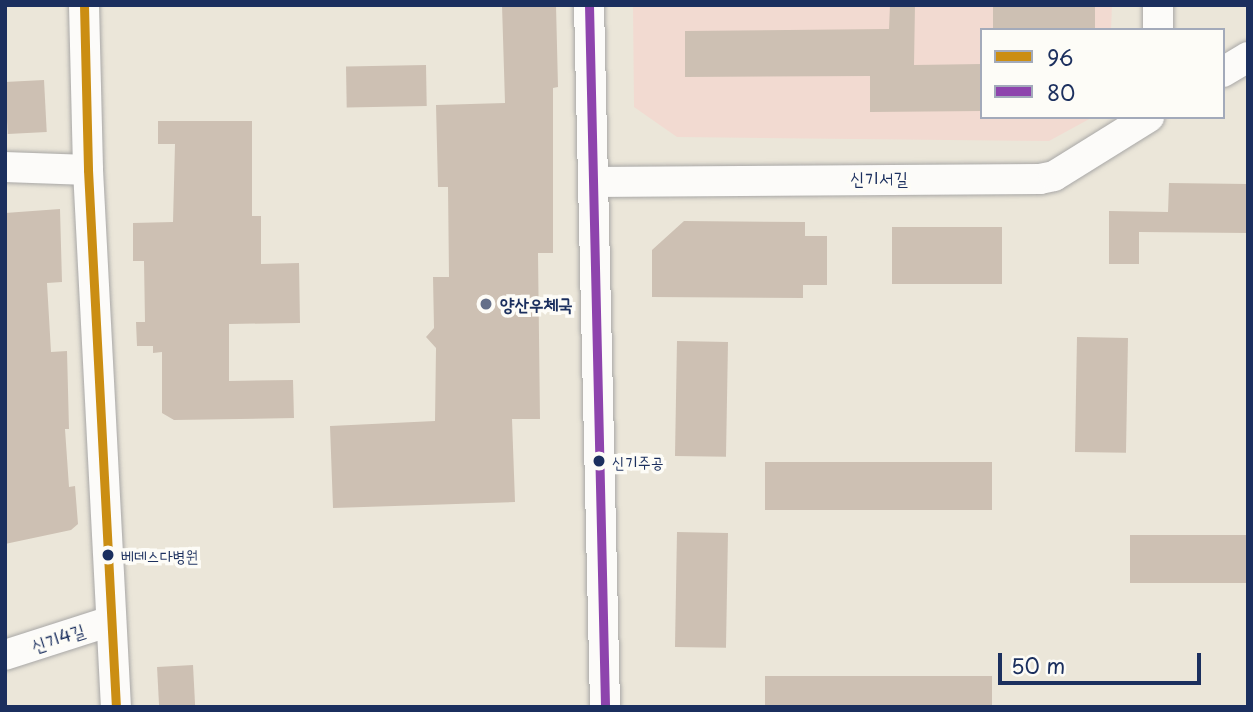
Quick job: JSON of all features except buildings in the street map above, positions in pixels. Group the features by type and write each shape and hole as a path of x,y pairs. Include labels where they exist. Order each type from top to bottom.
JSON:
{"street":[{"path":"84,5 88,170 116,707"},
{"path":"589,5 605,707"},
{"path":"1158,5 1158,28"},
{"path":"1225,71 1248,57"},
{"name":"신기서길","path":"593,182 1040,179 1054,176 1146,119"},
{"path":"5,167 88,170"},
{"name":"신기4길","path":"5,655 111,621"}],"shaded area":[{"path":"633,5 1112,5 1111,28 980,28 980,119 1089,119 1049,141 677,137 634,107"}],"transit line":[{"name":"96","path":"84,5 88,170 116,707"},
{"name":"80","path":"589,5 605,707"}],"place":[{"name":"양산우체국","path":"486,304"},
{"name":"신기주공","path":"599,461"},
{"name":"베데스다병원","path":"108,555"}]}
